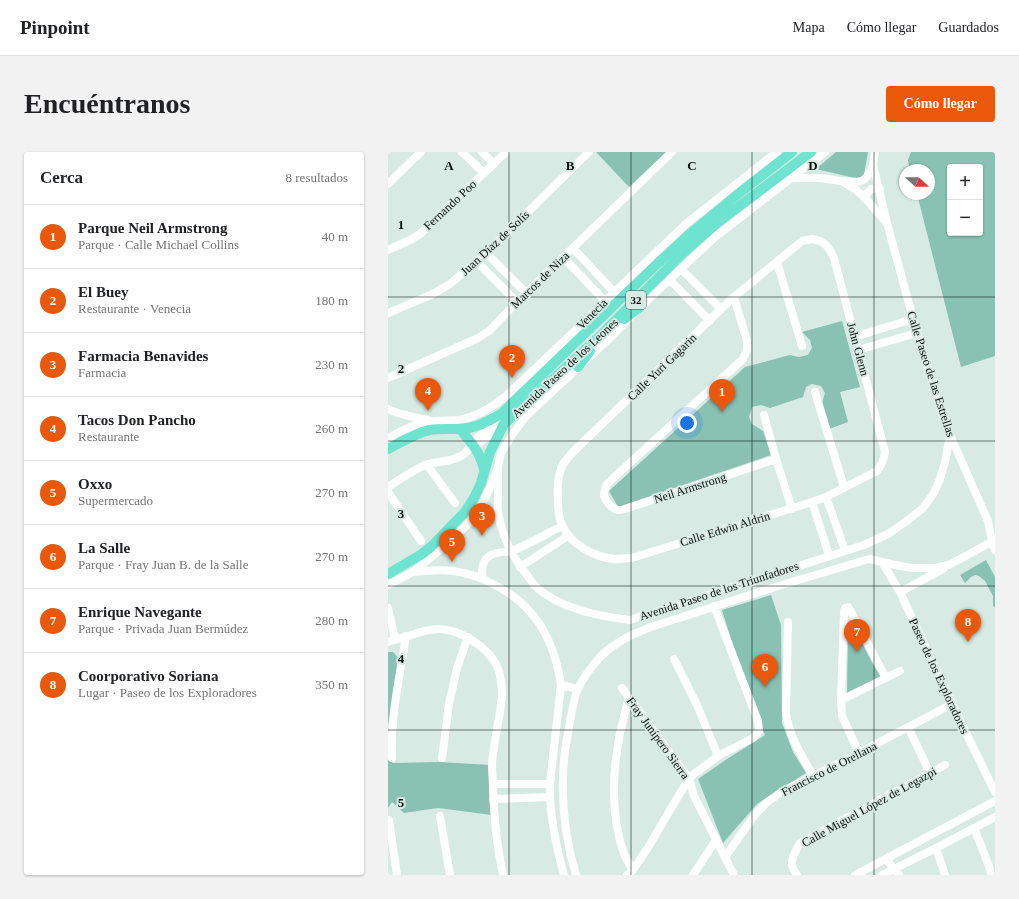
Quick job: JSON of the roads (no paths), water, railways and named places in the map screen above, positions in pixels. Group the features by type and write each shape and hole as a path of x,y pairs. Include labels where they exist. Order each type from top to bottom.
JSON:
{"main road":[{"name":"Avenida Paseo de los Leones","path":"388,574 422,554 432,546 465,512 481,483 484,469 503,419 568,350 691,233 792,152"},
{"name":"Avenida Paseo de los Leones","path":"388,449 430,430 475,427 503,419 601,335 689,248 718,223 811,152"},
{"path":"568,350 603,304"},
{"path":"578,367 601,335 640,307"},
{"path":"460,429 481,459 484,469"}],"street":[{"path":"388,184 421,152"},
{"path":"462,152 484,173"},
{"path":"482,152 494,164"},
{"name":"Fernando Poo","path":"388,250 420,234 506,152"},
{"name":"Juan Díaz de Solís","path":"388,314 442,290 450,284 477,262 588,152"},
{"name":"Marcos de Niza","path":"388,378 484,335 672,152"},
{"name":"Venecia","path":"388,438 413,425 432,421 458,420 467,418 492,407 505,397 687,223 777,152"},
{"path":"388,585 413,572 446,545 468,524 480,508 489,490 501,453 526,416 611,338 640,307 715,237 825,152"},
{"name":"Calle Paseo de las Estrellas","path":"875,152 873,165 917,333 941,412 992,527 994,544"},
{"path":"841,181 861,182 868,176 873,165"},
{"name":"Calle Paseo de las Estrellas","path":"791,178 820,178 841,181 855,189 865,198 887,223"},
{"path":"865,198 866,194 871,189 880,189"},
{"name":"Calle Yuri Gagarin","path":"565,531 558,506 557,489 563,464 573,452 721,309 802,241 812,239 821,241"},
{"name":"John Glenn","path":"821,241 828,247 834,258 885,452 883,462"},
{"path":"573,248 614,292"},
{"path":"486,253 526,293"},
{"path":"563,257 603,304"},
{"path":"477,262 517,302"},
{"path":"778,262 802,346"},
{"path":"681,269 721,309"},
{"path":"670,280 710,320"},
{"name":"Neil Armstrong","path":"734,298 747,341 747,350 743,359 607,484 603,496 614,509 625,509 776,459"},
{"path":"854,337 913,319"},
{"path":"858,350 917,333"},
{"path":"815,392 844,487"},
{"path":"388,409 407,416 432,421"},
{"path":"764,415 792,509"},
{"path":"388,487 427,465 458,458 466,453 503,419"},
{"name":"Avenida Paseo de los Triunfadores","path":"498,466 498,510 502,531 520,567 536,587 550,597 568,606 597,615 630,620 864,545 888,534 923,508 934,493 945,462 950,435"},
{"name":"Calle Edwin Aldrin","path":"565,531 589,551 601,556 614,559 632,558 792,509 826,497 877,471 883,462"},
{"path":"427,465 455,503"},
{"path":"388,492 421,542"},
{"path":"826,497 845,550"},
{"path":"812,502 829,555"},
{"path":"483,579 481,571 482,565 491,555 499,552 511,551 565,531"},
{"path":"520,567 565,531"},
{"name":"Avenida Paseo de los Triunfadores","path":"576,875 564,820 562,795 564,751 578,689 588,672 609,649 633,634 651,627 775,586 868,559 913,568 935,568 949,565 994,544"},
{"path":"864,545 868,559"},
{"name":"Paseo de los Exploradores","path":"882,562 900,592 995,792"},
{"path":"900,592 949,565"},
{"path":"413,572 442,570 453,571 466,573 483,579 510,593 527,608 544,631 553,651 559,671 561,686 550,784 550,797 557,850 564,875"},
{"path":"630,872 649,846 689,778 718,756 753,738 759,731 758,721 714,606"},
{"path":"860,753 842,716 841,700 844,611 846,608 848,607 850,610 886,678"},
{"path":"388,608 392,640 421,630 438,628 454,631 468,637 479,645 490,654 497,666 501,679 502,696 492,762 494,815 502,875"},
{"path":"630,620 633,634"},
{"path":"788,622 787,723 812,776"},
{"path":"392,758 394,710 406,636"},
{"path":"442,758 449,704 457,668 468,637"},
{"path":"674,659 718,756"},
{"path":"841,700 900,671"},
{"path":"561,686 578,689"},
{"name":"Fray Junípero Sierra","path":"622,688 689,778 694,796 734,875"},
{"path":"629,697 618,744 615,767 614,797 618,831 630,872"},
{"name":"Francisco de Orellana","path":"725,857 754,816 766,803 783,791 860,753 952,704"},
{"path":"908,727 930,773"},
{"name":"Calle Miguel López de Legazpi","path":"797,875 792,866 794,854 800,844 945,765"},
{"path":"493,784 550,784"},
{"path":"493,799 550,797"},
{"path":"855,875 995,801"},
{"path":"440,816 450,875"},
{"path":"882,875 896,872 995,816"},
{"path":"389,820 397,875"},
{"path":"974,828 992,865 991,875"},
{"path":"693,875 716,840"},
{"path":"936,848 945,875"},
{"path":"886,859 896,872"}],"place":[{"name":"El Buey","path":"512,378"},
{"name":"Tacos Don Pancho","path":"428,411"},
{"name":"Parque Neil Armstrong","path":"722,412"},
{"name":"Farmacia Benavides","path":"482,536"},
{"name":"Oxxo","path":"452,562"},
{"name":"Coorporativo Soriana","path":"968,642"},
{"name":"Enrique Navegante","path":"857,652"},
{"name":"La Salle","path":"765,687"}]}
